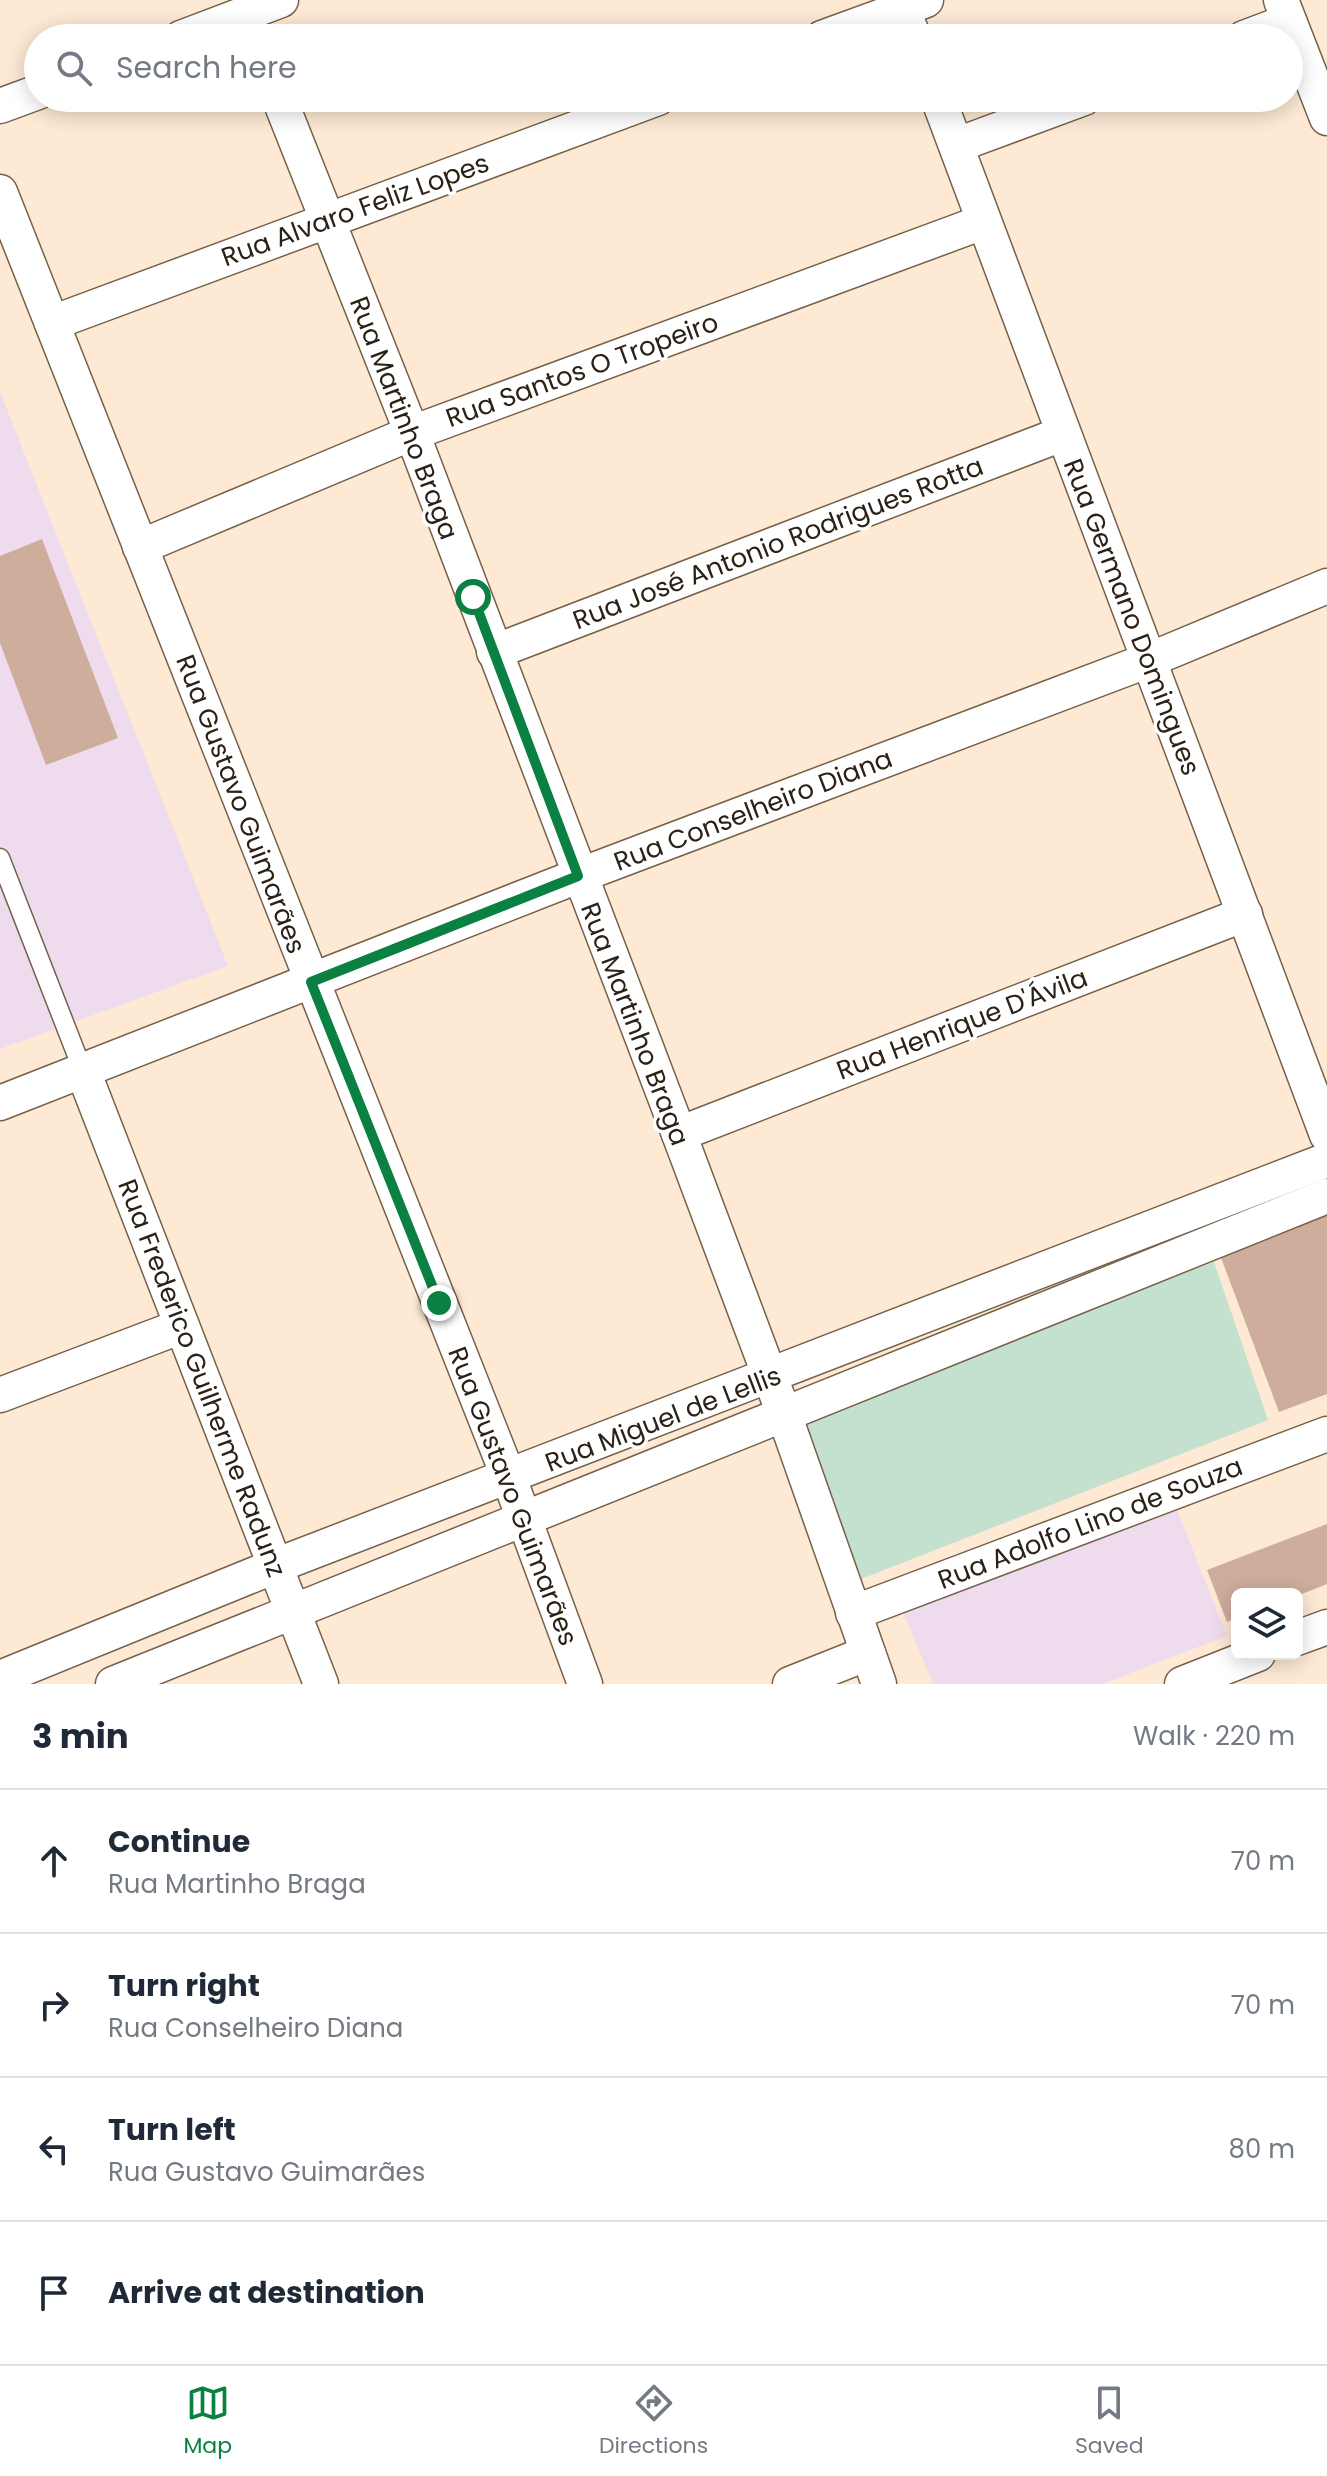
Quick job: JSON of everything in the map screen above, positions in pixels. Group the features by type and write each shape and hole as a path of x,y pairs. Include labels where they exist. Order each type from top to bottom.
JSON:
{"street":[{"path":"253,24 281,0"},
{"path":"1265,24 1285,11"},
{"path":"869,24 910,12"},
{"path":"1303,53 1324,103"},
{"path":"0,106 24,97"},
{"name":"Rua Martinho Braga","path":"284,112 412,433 578,876 679,1134 784,1414 873,1669"},
{"name":"Rua Alvaro Feliz Lopes","path":"52,323 620,112"},
{"name":"Rua Germano Domingues","path":"944,112 1327,1135"},
{"path":"957,145 1046,112"},
{"name":"Rua Gustavo Guimarães","path":"0,192 509,1478 585,1684"},
{"name":"Rua Santos O Tropeiro","path":"140,547 412,433 983,222"},
{"name":"Rua José Antonio Rodrigues Rotta","path":"494,652 1062,434"},
{"name":"Rua Conselheiro Diana","path":"0,1103 578,876 1149,660 1327,586"},
{"name":"Rua Henrique D'Ávila","path":"679,1134 1245,914"},
{"name":"Rua Frederico Guilherme Radunz","path":"83,1071 321,1684"},
{"name":"Rua Miguel de Lellis","path":"0,1678 275,1566 1327,1160"},
{"name":"Rua Miguel de Lellis","path":"113,1684 522,1516 1327,1196"},
{"path":"906,1325 920,1359"},
{"path":"0,1395 182,1326"},
{"name":"Rua Adolfo Lino de Souza","path":"853,1613 1327,1434"},
{"path":"1303,1636 1327,1627"},
{"path":"1182,1684 1243,1660"},
{"path":"790,1684 873,1669"}],"lane":[{"path":"0,858 83,1071"}],"shaded area":[{"path":"0,392 228,966 0,1049"},
{"path":"1177,1510 1227,1636 1102,1684 933,1684 903,1612"}],"green space":[{"path":"1214,1262 1268,1420 861,1579 799,1418"}],"building":[{"path":"42,539 118,738 46,765 0,643 0,556"},
{"path":"1327,1212 1327,1394 1279,1412 1220,1255"},
{"path":"1327,1524 1327,1584 1303,1594 1303,1588 1231,1588 1231,1620 1227,1622 1207,1570"}],"route":[{"path":"439,1303 311,982 578,876 473,597"}]}
